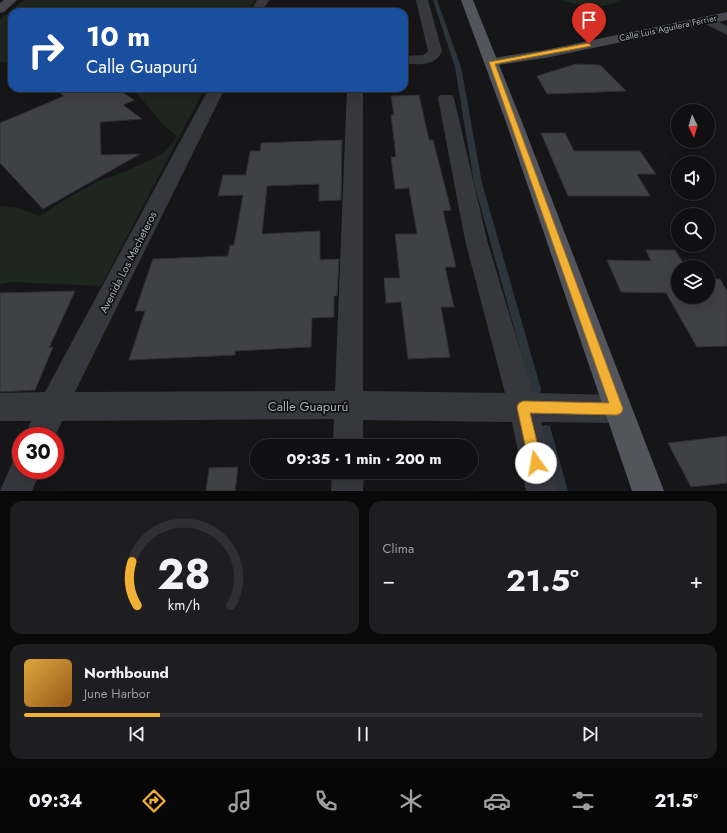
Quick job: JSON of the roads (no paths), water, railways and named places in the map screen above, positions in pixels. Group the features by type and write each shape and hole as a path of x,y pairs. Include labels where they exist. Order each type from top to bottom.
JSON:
{"main road":[{"path":"467,0 492,62 648,491"}],"street":[{"path":"0,9 11,0"},
{"path":"408,60 427,59 433,56 435,51 422,0"},
{"name":"Calle Luis Aguilera Ferrier","path":"492,62 545,54 727,16"},
{"path":"707,20 727,31"},
{"name":"Avenida Los Macheteros","path":"44,427 52,407 215,92"},
{"path":"348,439 355,92"},
{"path":"446,98 476,240 523,407 542,491"},
{"name":"Calle Guapurú","path":"0,408 348,405 617,409"},
{"path":"16,491 22,479"},
{"path":"347,491 348,479"}],"waterway":[{"path":"435,0 458,67 478,183 536,389"},
{"path":"546,430 562,491"}]}
